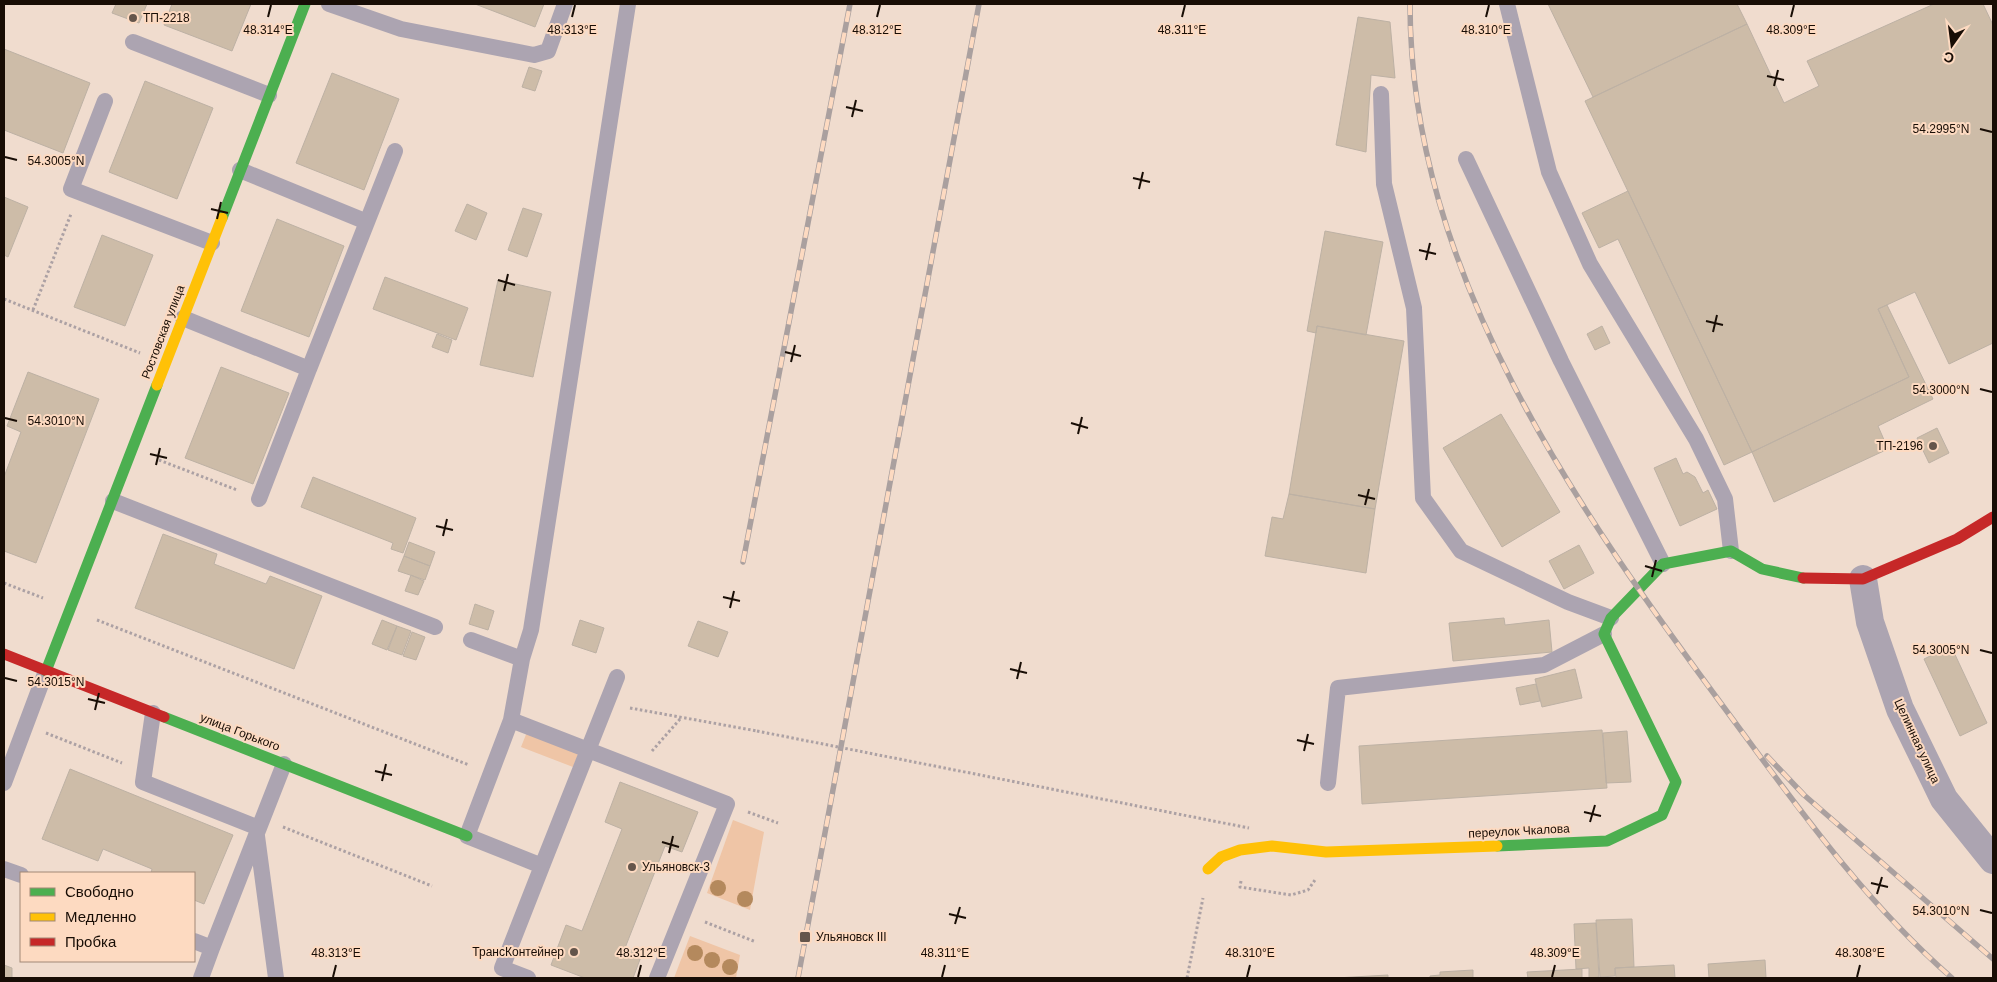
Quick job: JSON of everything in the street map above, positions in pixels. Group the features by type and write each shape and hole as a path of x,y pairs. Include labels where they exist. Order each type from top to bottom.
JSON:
{"street":[{"name":"Ростовская улица","path":"46,670 305,4"},
{"path":"1604,634 1611,618 1663,564 1731,551 1762,568 1807,579 1862,579 1957,540 1993,517"},
{"name":"Целинная улица","path":"1862,579 1870,622 1900,709 1944,799 1993,860"},
{"name":"переулок Чкалова","path":"1208,869 1221,857 1240,850 1272,846 1326,852 1607,841 1662,815 1676,782 1604,634"},
{"name":"улица Горького","path":"4,654 467,836"}],"lane":[{"path":"329,4 401,30 534,55 548,50 565,4"},
{"path":"542,866 467,836 511,720 522,659 533,621 628,4"},
{"path":"1507,4 1549,172 1590,264 1700,448 1725,499 1731,551"},
{"path":"133,42 269,95"},
{"path":"1381,94 1384,184 1414,308 1423,498 1461,551 1568,602 1611,618"},
{"path":"105,101 72,189 212,243"},
{"path":"259,499 395,150"},
{"path":"1466,159 1561,361 1663,564"},
{"path":"240,170 367,222"},
{"path":"184,318 309,369"},
{"path":"113,501 435,627"},
{"path":"1328,783 1338,688 1544,665 1604,634"},
{"path":"471,640 522,659"},
{"path":"4,783 46,670"},
{"path":"528,978 500,973 617,677"},
{"path":"153,713 143,782 258,831"},
{"path":"511,720 727,804 657,978"},
{"path":"201,978 284,764"},
{"path":"258,831 276,978"},
{"path":"4,869 20,876"},
{"path":"195,941 212,948"}],"path":[{"path":"33,310 80,192"},
{"path":"4,299 166,363"},
{"path":"133,449 259,499"},
{"path":"4,583 491,774"},
{"path":"606,704 758,731 1249,828"},
{"path":"637,768 682,718"},
{"path":"727,804 778,823"},
{"path":"281,826 432,886"},
{"path":"1188,978 1208,869"},
{"path":"683,914 756,942"}],"shaded area":[{"path":"527,732 579,752 573,767 521,747"},
{"path":"733,820 764,832 750,910 707,893"},
{"path":"690,936 740,955 736,978 674,978"}],"building":[{"name":"ТП-2218","path":"116,4 147,4 139,23 112,13"},
{"path":"172,4 251,4 232,51 164,25"},
{"path":"475,4 544,4 535,27"},
{"path":"1548,4 1737,4 1747,24 1593,97"},
{"path":"1934,4 1983,4 1993,25 1993,343 1949,364 1915,292 1878,309 1909,377 1752,452 1585,101 1747,24 1784,103 1819,86 1807,61"},
{"path":"1358,17 1390,22 1395,78 1371,75 1366,152 1336,145"},
{"path":"4,49 90,83 63,153 4,130"},
{"path":"529,67 542,71 535,91 522,87"},
{"path":"332,73 399,99 364,190 296,163"},
{"path":"145,81 213,108 177,199 109,172"},
{"path":"1628,191 1752,452 1724,465 1618,239 1599,248 1582,213"},
{"path":"4,197 28,207 8,257 4,255"},
{"path":"467,204 487,213 476,240 455,231"},
{"path":"523,208 542,214 527,257 508,250"},
{"path":"277,219 344,246 309,337 241,311"},
{"path":"1325,231 1383,242 1366,335 1317,326 1316,333 1307,331"},
{"path":"102,235 153,255 125,326 74,307"},
{"path":"385,277 468,308 456,340 373,309"},
{"path":"498,280 551,292 533,377 480,365"},
{"path":"1887,305 1933,399 1878,426 1888,449 1774,502 1752,452 1909,377 1878,309"},
{"path":"1317,326 1404,341 1375,509 1289,494"},
{"path":"1602,326 1610,343 1595,350 1587,334"},
{"path":"437,334 452,340 448,353 432,347"},
{"path":"221,367 289,393 253,484 185,458"},
{"path":"28,372 99,399 36,563 4,551 4,477 21,432 7,426"},
{"path":"1501,414 1560,512 1502,547 1443,448"},
{"name":"ТП-2196","path":"1937,428 1949,453 1929,463 1917,438"},
{"path":"1676,458 1683,474 1687,472 1695,477 1703,493 1708,490 1717,509 1680,526 1654,468"},
{"path":"313,477 416,518 403,553 391,549 393,543 301,507"},
{"path":"1289,494 1375,509 1366,573 1265,556 1272,517 1283,519"},
{"path":"163,534 217,554 214,564 266,584 270,576 322,596 294,669 135,608"},
{"path":"409,542 435,552 430,566 404,556"},
{"path":"1579,545 1594,573 1564,589 1549,561"},
{"path":"404,556 430,566 425,580 398,571"},
{"path":"411,575 424,581 418,595 405,591"},
{"path":"475,604 494,611 488,630 469,624"},
{"path":"1504,618 1505,625 1549,620 1552,652 1453,661 1449,623"},
{"path":"382,620 397,626 387,650 372,644"},
{"path":"580,620 604,628 596,653 572,645"},
{"path":"698,621 728,632 718,657 688,646"},
{"path":"397,626 411,631 402,655 388,650"},
{"path":"412,632 425,637 416,660 403,656"},
{"path":"1951,646 1987,723 1960,736 1924,659"},
{"path":"1575,669 1582,698 1542,707 1535,679"},
{"path":"1536,684 1540,701 1520,705 1516,688"},
{"path":"1602,730 1607,788 1362,804 1359,746"},
{"path":"1627,731 1631,782 1606,783 1603,733"},
{"path":"70,769 233,835 204,904 195,900 195,872 151,872 152,869 103,849 98,861 42,839"},
{"name":"Ульяновск-3","path":"620,782 698,812 682,852 665,846 625,948 642,954 633,978 585,978 551,965 566,925 582,931 622,829 605,822"},
{"path":"1632,919 1634,967 1615,968 1615,976 1600,977 1596,920"},
{"path":"1596,923 1599,977 1589,978 1589,968 1576,969 1574,924"},
{"path":"1765,960 1766,978 1709,978 1708,964"},
{"path":"4,965 12,968 12,978 4,978"},
{"path":"1674,965 1675,978 1616,978 1615,968"},
{"path":"1582,969 1582,978 1528,978 1527,972"},
{"path":"1473,970 1473,978 1430,978 1430,976 1440,975 1440,972"},
{"path":"1388,975 1388,978 1336,978"}],"railway":[{"path":"743,562 850,4"},
{"path":"798,978 979,4"},
{"path":"1410,4 1418,104 1439,201 1472,295 1514,386 1563,474 1618,559 1759,755 1810,823 1863,888 1891,919 1952,978"},
{"path":"1767,756 1804,795 1993,959"}],"traffic: fast":[{"path":"222,218 305,4"},
{"path":"46,671 157,385"},
{"path":"1497,846 1607,841 1662,815 1676,782 1604,634 1611,618 1663,564 1731,551 1762,569 1803,578"},
{"path":"164,717 467,836"}],"traffic: slow":[{"path":"157,385 222,218"},
{"path":"1208,869 1221,857 1240,850 1272,846 1326,852 1497,846"}],"traffic: jam":[{"path":"1803,578 1863,579 1957,539 1993,517"},
{"path":"4,654 164,717"}],"place":[{"name":"ТП-2218","path":"133,18"},
{"name":"ТП-2196","path":"1933,446"},
{"name":"Ульяновск-3","path":"632,867"},
{"name":"Ульяновск III","path":"805,937"},
{"name":"ТрансКонтейнер","path":"574,952"}]}
